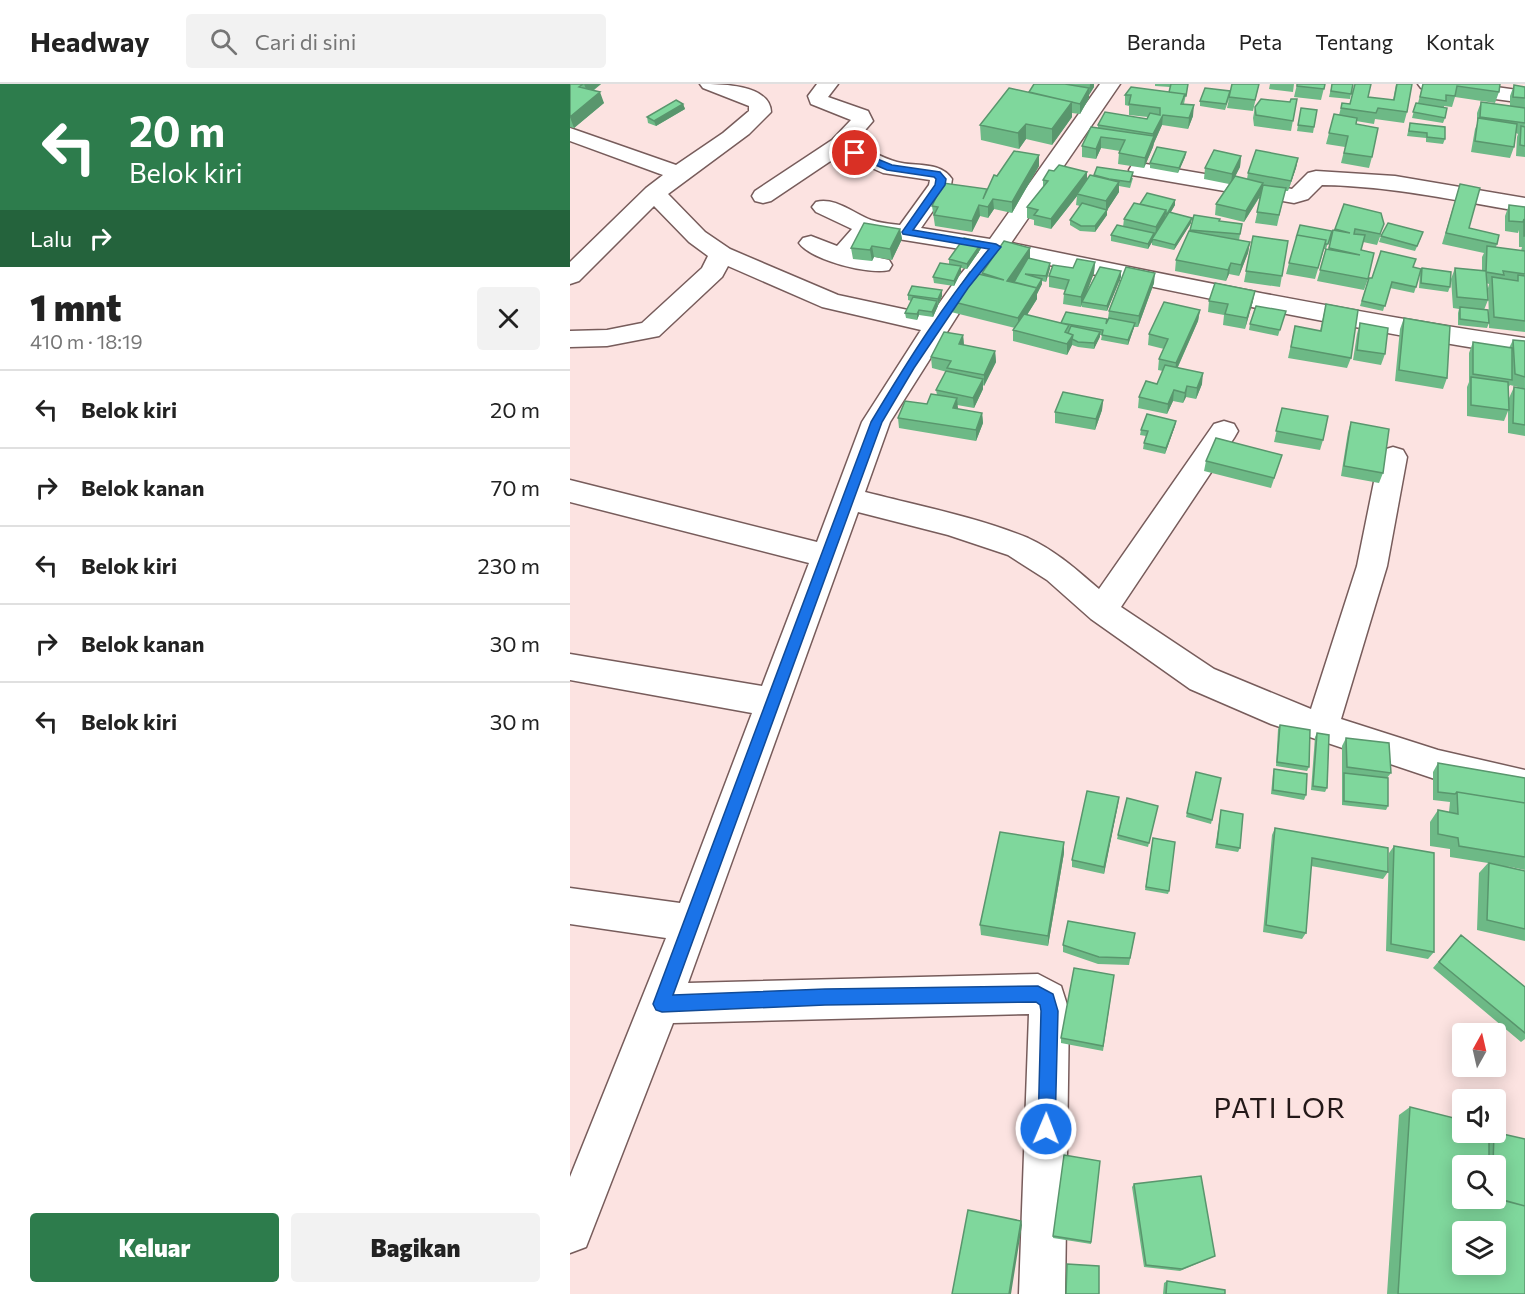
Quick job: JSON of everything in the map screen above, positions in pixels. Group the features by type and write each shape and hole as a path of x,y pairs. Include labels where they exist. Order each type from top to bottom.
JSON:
{"street":[{"path":"570,276 678,173 750,124 760,112 760,103 737,87 710,84"},
{"path":"763,196 840,145 862,121 860,116 818,100 818,96 828,84"},
{"path":"570,1231 662,1004 876,422 964,286 996,247 1110,84"},
{"path":"1428,84 1525,97"},
{"path":"570,134 678,173"},
{"path":"840,145 891,168 937,174 941,179 940,185 907,232"},
{"path":"1140,170 1294,196 1300,194 1316,178 1330,178 1367,180 1525,205"},
{"path":"654,194 697,237 721,254 831,301 937,326"},
{"path":"824,207 867,227 996,247 1269,304 1424,332 1525,347"},
{"path":"841,257 867,227"},
{"path":"811,243 841,257 880,265"},
{"path":"570,339 607,339 650,330 713,272 721,254"},
{"path":"1102,610 1224,431"},
{"path":"1322,728 1372,566 1393,457"},
{"path":"570,491 828,556"},
{"path":"847,498 951,525 1019,548 1058,572 1102,610 1202,679 1283,714 1438,765 1525,786"},
{"path":"570,668 772,702"},
{"path":"570,906 691,923"},
{"path":"662,1004 1000,994 1038,994 1047,1000 1049,1011 1042,1294"}],"building":[{"path":"570,84 583,84 579,87 600,92 570,117"},
{"path":"1034,84 1065,84 1089,88 1080,104 1029,92"},
{"path":"1171,84 1188,84 1186,96 1169,92"},
{"path":"1232,84 1259,84 1255,100 1229,97"},
{"path":"1297,84 1325,84 1324,89 1297,86"},
{"path":"1332,84 1353,84 1351,94 1331,91"},
{"path":"1355,84 1371,84 1368,97 1394,100 1397,84 1412,84 1407,112 1378,108 1376,113 1341,108 1342,103 1350,104"},
{"path":"1423,84 1500,84 1499,92 1457,86 1455,96 1446,95 1446,101 1420,97"},
{"path":"1514,85 1525,87 1525,98 1513,97"},
{"path":"1131,87 1185,94 1181,104 1194,105 1189,118 1163,115 1153,134 1098,125 1105,112 1147,119 1150,113 1160,115 1160,108 1129,104 1131,95 1125,95"},
{"path":"1009,88 1072,102 1052,129 1026,124 1018,133 980,125"},
{"path":"1205,88 1230,91 1226,104 1200,101"},
{"path":"1261,99 1290,102 1291,99 1297,99 1293,121 1256,115 1255,107"},
{"path":"676,100 683,104 654,121 647,117"},
{"path":"1481,102 1525,108 1525,123 1480,117"},
{"path":"1416,103 1447,108 1445,118 1413,112"},
{"path":"1301,108 1317,110 1314,127 1298,125"},
{"path":"1334,114 1357,118 1356,124 1378,128 1372,157 1344,153 1348,136 1329,133"},
{"path":"1478,118 1517,124 1514,147 1475,141"},
{"path":"1410,123 1445,127 1445,139 1427,137 1427,133 1409,131"},
{"path":"1521,126 1525,127 1525,146 1520,145"},
{"path":"1091,127 1154,136 1145,158 1119,153 1125,140 1101,137 1096,149 1082,146"},
{"path":"1157,147 1186,152 1179,168 1150,163"},
{"path":"1214,150 1241,156 1232,174 1205,168"},
{"path":"1256,150 1298,158 1291,181 1248,173"},
{"path":"1014,151 1039,155 1012,202 993,199 988,207 979,205 972,221 934,215 938,207 932,206 943,183 987,189 983,199 994,175 997,176"},
{"path":"1059,165 1087,172 1051,219 1034,215 1038,210 1027,207 1048,181 1043,180 1049,170 1054,171"},
{"path":"1097,167 1133,172 1130,182 1094,175"},
{"path":"1090,175 1119,182 1106,201 1077,194"},
{"path":"1235,176 1263,183 1246,211 1216,204"},
{"path":"1460,184 1480,188 1469,228 1499,235 1497,244 1446,233"},
{"path":"1263,185 1286,188 1279,215 1257,212"},
{"path":"1147,193 1175,200 1167,214 1166,210 1140,204"},
{"path":"1082,203 1107,210 1095,226 1081,226 1070,220"},
{"path":"1134,203 1166,210 1156,227 1124,219"},
{"path":"1344,204 1381,213 1384,224 1380,234 1355,229 1354,234 1365,235 1361,250 1374,253 1368,279 1320,270 1326,249 1360,255 1329,248 1333,230 1350,233 1335,229"},
{"path":"1509,205 1525,207 1525,236 1524,219 1523,222 1509,221"},
{"path":"1169,212 1192,218 1175,245 1152,239"},
{"path":"1194,215 1242,224 1240,234 1190,230"},
{"path":"864,223 900,229 890,249 872,246 870,250 851,248"},
{"path":"1388,223 1423,232 1417,246 1381,236"},
{"path":"1117,225 1154,233 1148,244 1111,235"},
{"path":"1300,225 1332,231 1328,244 1325,244 1326,240 1297,235 1296,238"},
{"path":"1189,231 1250,242 1241,265 1231,263 1228,270 1176,260"},
{"path":"1297,235 1326,240 1318,268 1289,263"},
{"path":"1253,236 1288,241 1282,276 1246,271"},
{"path":"964,238 982,242 967,264 949,259"},
{"path":"1004,241 1030,248 1007,281 1037,288 1018,318 950,301 970,272 1004,280 982,273"},
{"path":"1487,246 1525,251 1525,274 1503,271 1504,275 1486,272"},
{"path":"1381,251 1416,259 1413,267 1421,269 1416,287 1392,282 1385,306 1362,301"},
{"path":"1028,258 1050,263 1046,276 1025,274 1042,279 1037,288 1014,282"},
{"path":"1077,259 1095,262 1081,297 1064,294 1069,280 1049,276 1053,265 1073,268"},
{"path":"940,263 961,266 954,281 933,277"},
{"path":"1100,267 1121,271 1107,306 1082,302"},
{"path":"1126,267 1155,273 1139,316 1109,311"},
{"path":"1422,268 1451,272 1450,287 1421,283"},
{"path":"1455,268 1486,271 1488,300 1457,297"},
{"path":"1518,275 1525,276 1525,321 1494,317 1492,277 1518,281"},
{"path":"1215,283 1255,291 1247,318 1225,314 1228,304 1209,301"},
{"path":"912,286 942,290 938,299 908,295"},
{"path":"913,297 937,301 932,312 919,310 917,314 905,313"},
{"path":"1164,302 1200,310 1176,363 1159,359 1168,339 1149,334"},
{"path":"1326,304 1358,310 1351,358 1291,347 1295,326 1321,331"},
{"path":"1256,306 1286,311 1280,330 1250,324"},
{"path":"1460,307 1488,310 1489,323 1460,319"},
{"path":"1066,312 1107,319 1106,324 1109,318 1135,323 1128,340 1102,335 1103,330 1061,323"},
{"path":"1024,314 1069,325 1065,332 1073,335 1067,344 1013,330"},
{"path":"1404,318 1450,326 1447,378 1399,370"},
{"path":"1360,323 1388,328 1385,354 1357,350"},
{"path":"1071,326 1100,332 1094,343 1078,342 1072,339 1073,335 1068,333"},
{"path":"944,332 963,335 959,344 995,351 984,375 947,368 951,361 931,357"},
{"path":"1513,340 1525,341 1525,377 1515,374"},
{"path":"1473,342 1512,348 1512,380 1473,374"},
{"path":"1165,365 1203,373 1197,388 1187,386 1185,393 1174,390 1168,404 1139,397 1146,381 1157,384"},
{"path":"946,371 983,379 973,398 936,390"},
{"path":"1471,377 1508,382 1509,410 1471,405"},
{"path":"1514,387 1525,389 1525,425 1513,423"},
{"path":"1063,392 1103,400 1096,419 1055,412"},
{"path":"931,394 957,398 953,408 982,413 976,430 898,418 905,401 927,404"},
{"path":"1282,408 1328,416 1323,440 1276,431"},
{"path":"1147,414 1176,421 1166,448 1144,443 1148,431 1141,430"},
{"path":"1351,422 1389,429 1383,473 1344,466"},
{"path":"1216,438 1282,455 1274,478 1206,461"},
{"path":"1280,725 1310,730 1309,767 1277,762"},
{"path":"1317,733 1329,735 1327,788 1313,786"},
{"path":"1346,738 1389,743 1391,773 1347,767"},
{"path":"1438,763 1525,778 1525,803 1457,792 1455,794 1438,792"},
{"path":"1274,769 1307,774 1306,795 1273,790"},
{"path":"1196,772 1221,778 1212,820 1187,813"},
{"path":"1344,773 1388,778 1388,806 1344,801"},
{"path":"1087,791 1119,797 1104,867 1072,860"},
{"path":"1457,792 1525,803 1525,857 1459,846 1458,838 1438,834 1438,810 1458,814"},
{"path":"1127,798 1158,806 1149,843 1118,835"},
{"path":"1221,810 1243,814 1240,848 1217,844"},
{"path":"1275,828 1388,848 1388,872 1312,858 1306,933 1266,925"},
{"path":"1000,832 1064,842 1048,936 980,925"},
{"path":"1153,838 1175,842 1169,891 1146,887"},
{"path":"1394,846 1434,853 1434,952 1391,944"},
{"path":"1489,863 1525,871 1525,929 1487,920"},
{"path":"1068,921 1135,933 1130,958 1099,957 1063,945"},
{"path":"1461,935 1525,987 1525,1033 1439,962"},
{"path":"1074,968 1114,975 1103,1046 1061,1038"},
{"path":"1410,1107 1452,1118 1452,1143 1489,1143 1489,1155 1452,1155 1452,1209 1506,1209 1506,1201 1525,1206 1525,1294 1398,1294"},
{"path":"1506,1135 1525,1139 1525,1206 1506,1201 1506,1155 1493,1155 1494,1143 1506,1143"},
{"path":"1064,1155 1100,1161 1091,1242 1053,1236"},
{"path":"1201,1176 1215,1256 1182,1269 1146,1265 1134,1184"},
{"path":"968,1210 1021,1221 1009,1294 952,1294"},
{"path":"1067,1264 1099,1266 1099,1294 1066,1294"},
{"path":"1167,1281 1225,1290 1225,1294 1166,1294"}],"district":[{"name":"PATI LOR","path":"1280,1107"}],"route":[{"path":"855,153 891,168 937,174 941,179 940,185 907,232 996,247 964,286 910,366 876,422 662,1004 825,997 1038,994 1047,1000 1049,1011 1046,1129"}]}
